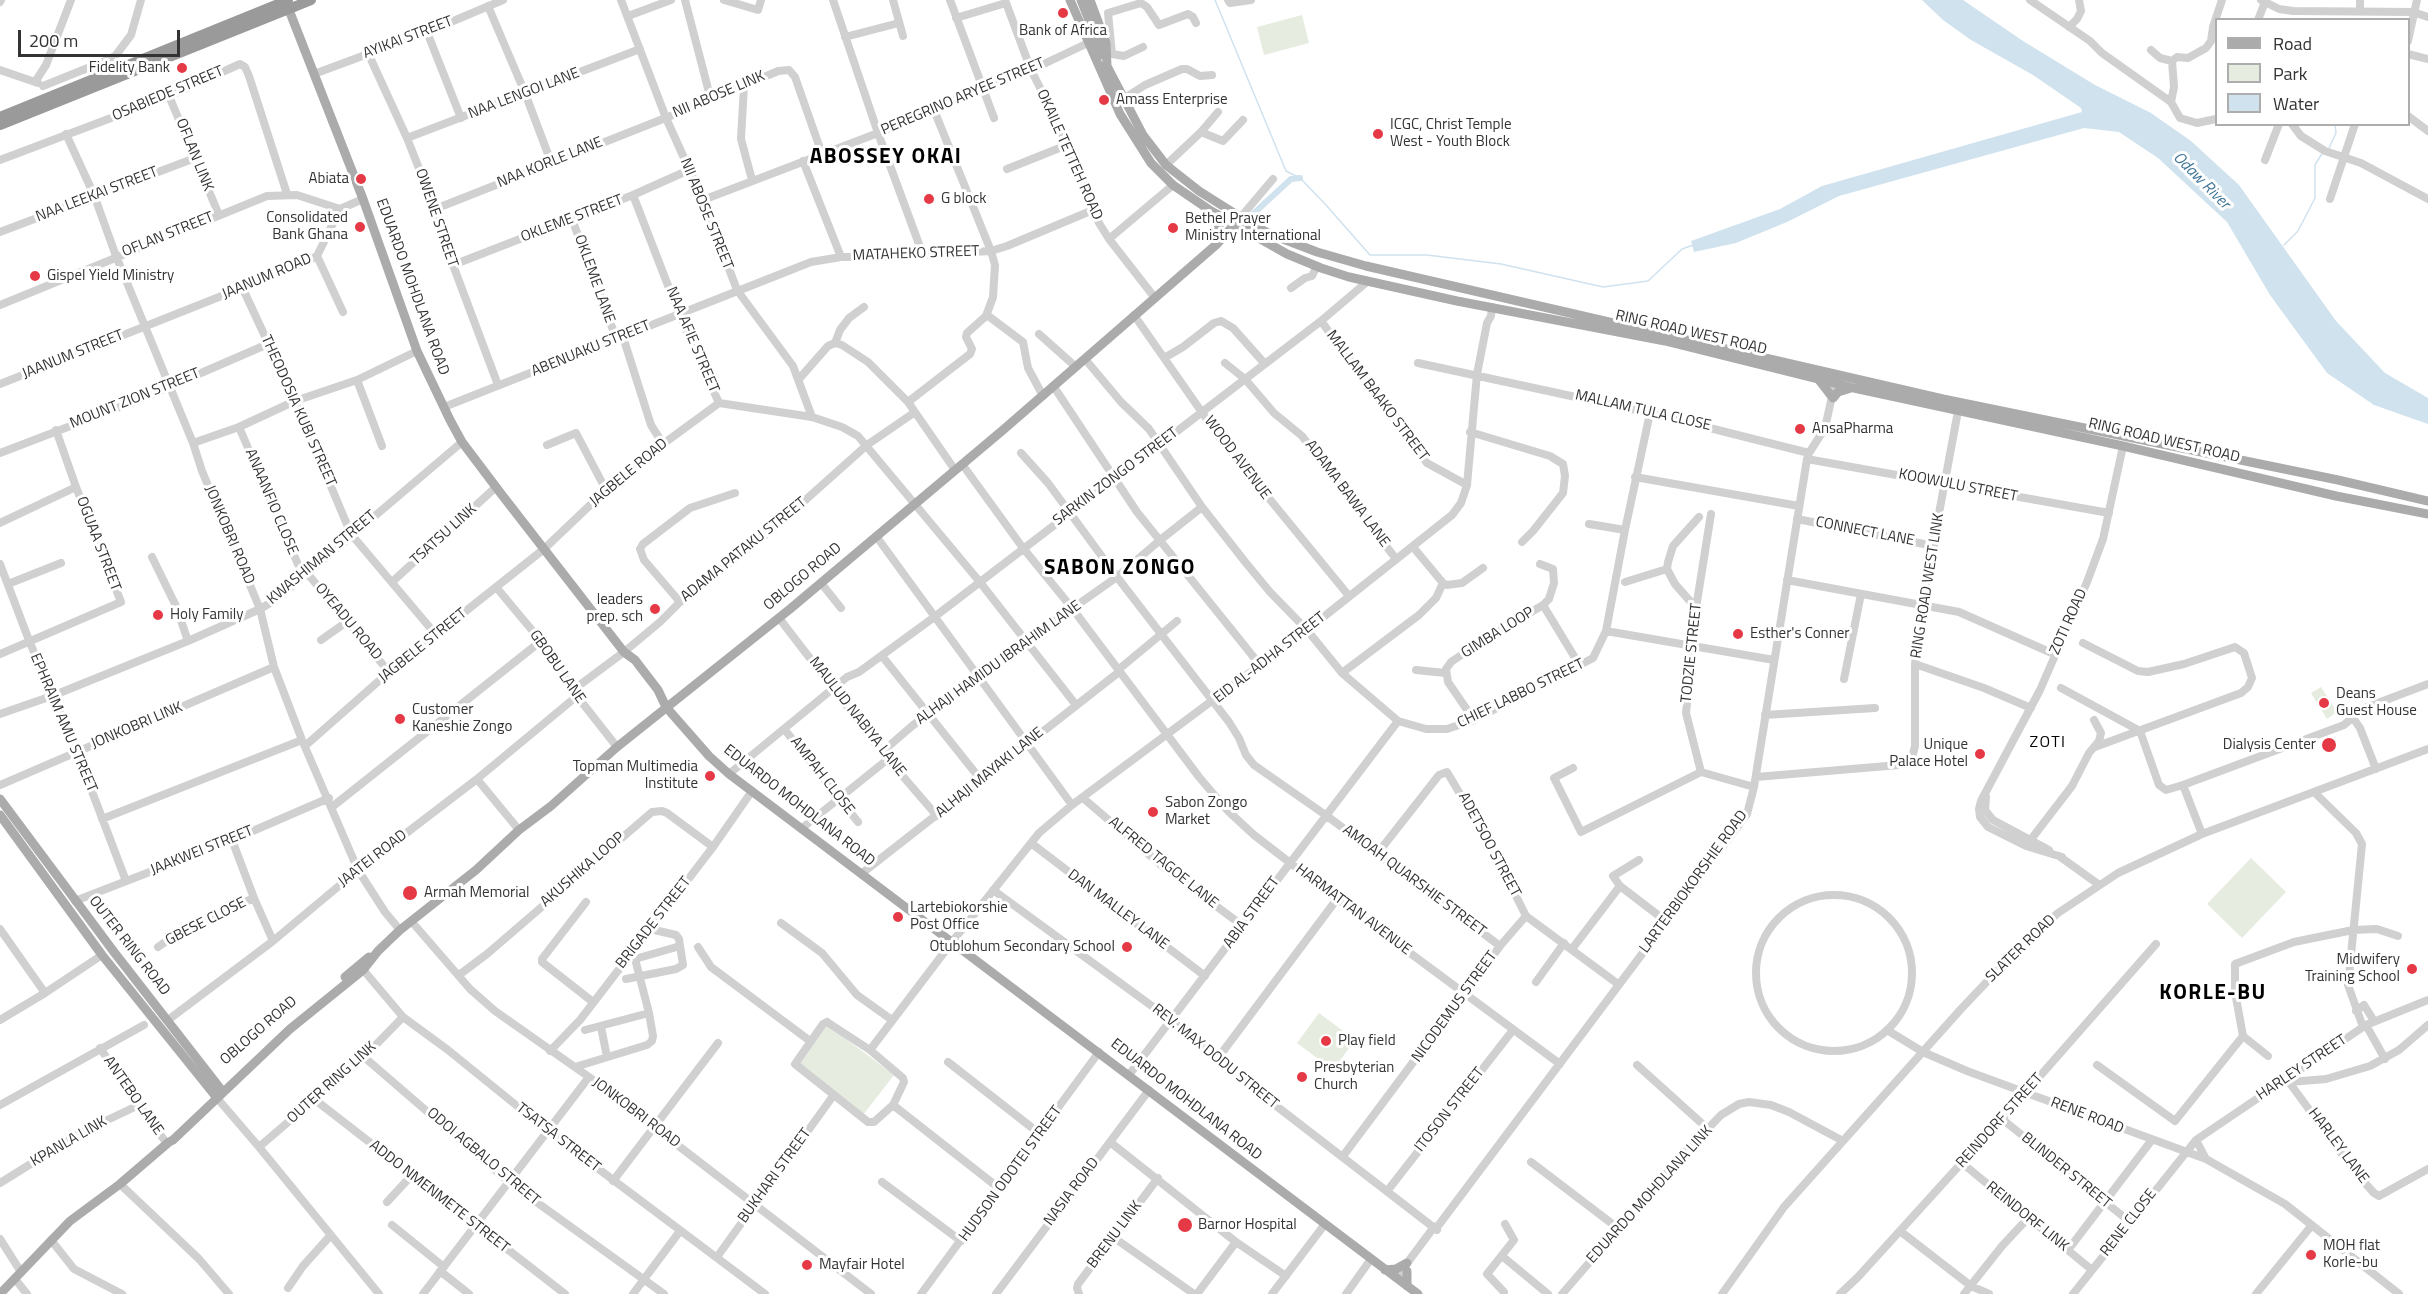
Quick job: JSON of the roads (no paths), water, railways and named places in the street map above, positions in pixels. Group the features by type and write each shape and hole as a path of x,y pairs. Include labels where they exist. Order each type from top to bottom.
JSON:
{"highway":[{"path":"0,117 288,5 311,0"},
{"path":"0,125 288,5"}],"main road":[{"name":"RING ROAD WEST ROAD","path":"1072,0 1129,132 1151,163 1173,184 1211,212 1338,260 1836,379 1892,387 2122,437 2338,480 2428,501"},
{"name":"RING ROAD WEST ROAD","path":"1081,0 1095,51"},
{"name":"RING ROAD WEST ROAD","path":"1090,0 1106,43 1106,65 1143,135 1166,165 1254,237 1317,266 1348,277 1665,341 1819,380 1836,379 1854,388 2123,446 2336,496 2428,514"},
{"name":"EDUARDO MOHDLANA ROAD","path":"288,5 363,199 417,351 462,442 624,652 635,660 658,690 666,707 709,756 729,774 1418,1294"},
{"path":"1095,51 1106,65"},
{"path":"1211,212 1220,226 1217,244"},
{"name":"OBLOGO ROAD","path":"0,1294 70,1221 120,1184 173,1140 218,1092 400,930 484,864 519,830 551,806 617,747 779,618 1054,387 1217,244 1237,221"},
{"path":"1217,244 1236,235 1254,237"},
{"path":"1819,380 1833,398 1838,392 1854,388"},
{"path":"2336,496 2338,480"},
{"name":"OUTER RING ROAD","path":"0,799 75,901 168,1020 218,1092"},
{"name":"OUTER RING ROAD","path":"0,815 102,955 218,1092"},
{"path":"1386,1270 1407,1267"},
{"path":"1401,1281 1407,1267"}],"street":[{"path":"39,84 71,0"},
{"path":"39,84 101,63 116,55 131,35 140,0"},
{"name":"AYIKAI STREET","path":"314,74 428,32 502,0"},
{"name":"NII ABOSE STREET","path":"621,0 666,118 703,200 737,290 793,366 812,417"},
{"path":"628,16 671,0"},
{"path":"685,0 711,100"},
{"path":"724,0 758,10 761,0"},
{"path":"833,0 878,133 923,255"},
{"path":"893,0 903,36"},
{"path":"950,0 994,118"},
{"path":"1229,2 1251,0"},
{"path":"2030,0 2090,41 2102,53 2171,102 2180,118 2197,123 2215,119"},
{"path":"2069,27 2081,11 2079,0"},
{"path":"2215,18 2222,0"},
{"path":"2360,0 2360,11"},
{"path":"2410,34 2417,0"},
{"path":"957,18 1006,1"},
{"name":"OKAILE TETTEH ROAD","path":"1006,1 1031,69 1054,115 1093,210 1109,239 1155,298"},
{"path":"2259,18 2263,1 2279,9 2294,11 2360,11 2379,16 2413,12 2428,17"},
{"path":"1115,56 1110,46 1108,14 1141,3 1147,7 1159,25 1188,14 1196,23"},
{"path":"488,6 551,162"},
{"path":"2151,50 2160,57 2174,59 2188,57 2205,48 2211,41 2215,19"},
{"path":"845,38 899,23"},
{"path":"428,32 461,118"},
{"path":"1106,65 1115,56 1124,56 1143,47"},
{"name":"NAA LENGOI LANE","path":"407,138 640,49"},
{"name":"PEREGRINO ARYEE STREET","path":"703,200 878,133 983,87 1031,69 1095,51"},
{"name":"OWENE STREET","path":"368,53 407,138 435,209 452,255 453,265 498,385"},
{"path":"2410,54 2428,59"},
{"path":"2171,102 2174,87 2174,59"},
{"name":"OSABIEDE STREET","path":"0,160 169,96 236,65 244,66 288,194"},
{"path":"1123,99 1145,84 1182,69 1187,69 1200,76 1212,75"},
{"path":"0,70 39,84 50,96"},
{"name":"NII ABOSE LINK","path":"666,118 774,71 789,70 795,76 822,154"},
{"path":"744,86 741,139 752,180"},
{"name":"OFLAN LINK","path":"169,96 219,215"},
{"path":"908,402 970,354 972,349 966,337 967,333 987,315 993,297 995,266 991,251 934,110"},
{"path":"1166,165 1201,132 1218,111"},
{"path":"2410,117 2428,131"},
{"name":"NAA KORLE LANE","path":"435,209 666,118"},
{"path":"1201,132 1223,141 1243,120"},
{"path":"2265,160 2278,126"},
{"path":"2295,126 2301,136 2325,151 2378,171 2428,199"},
{"path":"2330,199 2354,126"},
{"name":"JONKOBRI ROAD","path":"66,134 94,195 116,256 193,443 202,471 260,609 274,667 303,743 329,798 358,870 385,912 400,930"},
{"path":"1007,169 1067,145"},
{"name":"NAA LEEKAI STREET","path":"0,232 195,158"},
{"path":"803,161 842,257"},
{"name":"OKLEME STREET","path":"453,265 633,195 689,170"},
{"path":"1237,221 1273,179"},
{"path":"1109,239 1173,184"},
{"name":"OFLAN STREET","path":"0,305 267,196 288,194 340,209"},
{"name":"NAA AFIE STREET","path":"633,195 679,314 719,403 812,417 855,433 980,581 1076,705"},
{"path":"340,209 363,199"},
{"name":"JAANUM ROAD","path":"145,325 243,289 317,256 340,209"},
{"name":"MATAHEKO STREET","path":"737,290 812,262 842,257 991,251 1093,210"},
{"name":"OKLEME LANE","path":"572,219 651,425 663,444"},
{"path":"317,256 343,312"},
{"path":"1291,288 1312,276 1317,266"},
{"path":"1348,277 1349,296"},
{"name":"SARKIN ZONGO STREET","path":"729,774 850,675 859,672 933,618 1321,321 1368,281"},
{"name":"THEODOSIA KUBI STREET","path":"243,289 295,401 351,534 437,636"},
{"name":"ABENUAKU STREET","path":"444,407 737,290"},
{"path":"1476,304 1487,322"},
{"path":"799,379 828,346 835,343 840,330 864,307"},
{"name":"EID AL-ADHA STREET","path":"952,942 1031,843 1072,805 1307,630 1452,515 1461,503 1467,485 1477,374 1492,307"},
{"path":"987,315 1024,344 1028,368 1043,396"},
{"name":"WOOD AVENUE","path":"1134,315 1255,483 1321,559 1348,596"},
{"path":"1164,358 1183,347 1214,323 1221,321 1233,328 1265,364"},
{"name":"MALLAM BAAKO STREET","path":"1321,321 1427,463 1467,485"},
{"name":"JAANUM STREET","path":"0,384 145,325"},
{"path":"1039,334 1076,367"},
{"name":"HARMATTAN AVENUE","path":"835,343 868,362 908,402 1072,608 1118,671 1228,811 1254,835 1337,899 1560,1064"},
{"name":"MOUNT ZION STREET","path":"0,453 141,399 268,344"},
{"path":"193,443 239,427 295,401 357,380 417,351"},
{"name":"CHIEF LABBO STREET","path":"1085,359 1121,402 1149,429 1202,507 1270,592 1307,630 1341,674 1398,721 1408,726 1436,730 1448,729 1474,720 1593,658 1606,631 1624,530 1650,413"},
{"name":"ADAMA BAWA LANE","path":"1226,363 1245,379 1274,413 1302,436 1396,559"},
{"name":"MALLAM TULA CLOSE","path":"1418,363 1650,413 1808,456"},
{"name":"LARTERBIOKORSHIE ROAD","path":"1407,1267 1747,814 1756,777 1808,456 1825,428 1836,379"},
{"path":"357,380 382,446"},
{"path":"1054,387 1114,479 1159,541 1260,664"},
{"name":"JAGBELE ROAD","path":"544,549 606,490 719,403"},
{"name":"RING ROAD WEST LINK","path":"1756,777 1899,765 1909,761 1915,746 1915,664 1922,605 1958,411"},
{"name":"ADAMA PATAKU STREET","path":"575,693 660,622 680,602 774,528 867,445 915,412"},
{"name":"ANAANFIO CLOSE","path":"239,427 305,575"},
{"name":"OGUAA STREET","path":"0,654 121,602 56,430"},
{"path":"1470,432 1550,456 1563,464 1565,477 1563,493 1522,542"},
{"path":"547,445 576,433 606,490"},
{"name":"KWASHIMAN STREET","path":"0,714 52,696 188,641 277,599 462,442"},
{"name":"ZOTI ROAD","path":"2098,884 2062,857 2029,842 1989,816 1985,802 1988,789 2031,708 2087,582 2103,539 2123,446"},
{"name":"AMOAH QUARSHIE STREET","path":"1021,453 1047,483 1235,730 1246,755 1254,765 1328,816 1500,946"},
{"name":"KOOWULU STREET","path":"1808,456 1944,484 2109,513"},
{"path":"1635,477 1799,506"},
{"path":"0,523 76,487"},
{"name":"TSATSU LINK","path":"392,582 496,487"},
{"path":"680,602 644,560 640,549 643,544 690,508 735,493"},
{"name":"ALHAJI HAMIDU IBRAHIM LANE","path":"801,829 928,715 1026,641 1117,577 1202,507"},
{"name":"TODZIE STREET","path":"1701,772 1686,713 1695,608 1711,514"},
{"path":"1695,608 1675,584 1668,569 1669,553 1673,546 1699,517"},
{"name":"CONNECT LANE","path":"1797,519 1934,546"},
{"path":"1589,524 1624,530"},
{"path":"876,536 933,618 1072,805"},
{"path":"1413,547 1443,583 1451,585 1462,583 1484,568"},
{"name":"JAGBELE STREET","path":"102,819 303,743 544,549"},
{"path":"152,557 176,606 188,641"},
{"path":"8,584 61,563"},
{"name":"EPHRAIM AMU STREET","path":"0,564 30,643 77,752 126,881"},
{"path":"1540,564 1553,569 1555,574 1552,593 1543,605"},
{"path":"1625,582 1668,569"},
{"name":"OYEADU ROAD","path":"305,575 348,621 389,672"},
{"path":"1787,580 1959,612 2054,654"},
{"path":"820,583 841,608"},
{"path":"1341,674 1419,615 1436,598 1443,583"},
{"name":"GBOBU LANE","path":"496,587 541,641 575,693 617,747"},
{"path":"1844,679 1861,594"},
{"name":"GIMBA LOOP","path":"1445,673 1451,662 1543,605 1580,666"},
{"name":"MAULUD NABIYA LANE","path":"779,618 885,756 937,816"},
{"path":"321,640 348,621"},
{"name":"ALHAJI MAYAKI LANE","path":"861,874 1076,705 1177,621"},
{"path":"1606,631 1774,660"},
{"path":"332,807 541,641"},
{"path":"2083,643 2138,671 2148,672 2184,664 2230,647 2240,649 2244,653 2252,678 2248,687 2241,693 2095,747"},
{"path":"882,656 981,780"},
{"path":"1915,664 1984,688 2031,708"},
{"name":"JONKOBRI LINK","path":"0,785 274,667"},
{"path":"1416,670 1445,673 1448,682 1474,720"},
{"path":"2061,688 2140,731 2162,789 2166,790 2344,725 2362,710 2428,684"},
{"name":"JAATEI ROAD","path":"168,1020 273,941 358,870 477,779 575,693"},
{"path":"1765,715 1875,708"},
{"path":"2353,718 2360,728 2376,769"},
{"path":"2029,842 2073,786 2083,764 2095,747 2101,733 2094,720"},
{"name":"ABIA STREET","path":"1129,1075 1398,721"},
{"name":"AMPAH CLOSE","path":"785,730 858,822"},
{"name":"SLATER ROAD","path":"1722,1294 1777,1217 1843,1141 2016,951 2058,913 2098,884 2202,834 2428,750"},
{"path":"1573,768 1554,778 1581,832 1701,772 1754,786"},
{"name":"ADETSOO STREET","path":"1377,854 1439,776 1447,772 1491,846 1526,916 1618,984"},
{"path":"477,779 519,830"},
{"path":"2183,785 2202,834"},
{"name":"BRIGADE STREET","path":"550,1051 634,955 650,929 713,847 752,791"},
{"path":"2314,792 2356,833 2362,844 2348,985 2356,1011 2385,1059"},
{"name":"JAAKWEI STREET","path":"75,901 232,840 329,798"},
{"name":"ALFRED TAGOE LANE","path":"1083,798 1161,865 1244,926"},
{"name":"AKUSHIKA LOOP","path":"459,975 487,954 652,812 667,813 713,847"},
{"path":"232,840 273,941"},
{"name":"DAN MALLEY LANE","path":"1031,843 1205,976"},
{"path":"1639,860 1613,876 1620,886 1666,922"},
{"path":"1572,949 1620,886"},
{"name":"REV. MAX DODU STREET","path":"993,890 1171,1020 1436,1228"},
{"path":"1828,894 1855,897 1878,907 1899,928 1912,964 1909,993 1904,1008 1895,1022 1874,1040 1859,1047 1831,1051 1805,1046 1784,1034 1766,1014 1755,981 1760,946 1773,923 1803,900 1828,894"},
{"name":"GBESE CLOSE","path":"158,946 181,931 254,898"},
{"path":"1218,1058 1337,899"},
{"path":"586,902 542,962 593,1002"},
{"name":"NICODEMUS STREET","path":"1343,1156 1500,946 1526,916"},
{"name":"JONKOBRI ROAD","path":"412,922 495,1011 589,1077 871,1294"},
{"path":"781,923 822,952 857,995 892,1020"},
{"path":"0,929 45,993"},
{"path":"626,979 681,967 683,959 679,939 672,933 664,934 650,929"},
{"path":"2268,1056 2243,1036 2235,992 2235,964 2294,942 2353,930 2377,929 2389,931 2398,936"},
{"path":"870,1050 952,942"},
{"path":"1536,982 1564,943"},
{"name":"REINDORF STREET","path":"1840,1294 2002,1119 2156,944"},
{"path":"575,1067 647,1046 652,1041 649,1013 638,978 634,955 680,946"},
{"path":"698,947 711,967 810,1041"},
{"path":"0,1020 102,955"},
{"name":"TSATSA STREET","path":"361,967 403,1017 613,1181 765,1294"},
{"name":"HARLEY STREET","path":"2186,1152 2196,1140 2288,1080 2364,1026 2428,1000"},
{"path":"2356,1011 2364,1005 2374,1021"},
{"path":"585,1030 649,1013"},
{"name":"OUTER RING LINK","path":"259,1147 364,1057 403,1017"},
{"path":"827,1022 870,1050 903,1078 904,1082 893,1105 871,1123 833,1096 795,1064 810,1041 827,1022"},
{"name":"RENE ROAD","path":"1895,1022 1905,1039"},
{"path":"2288,1080 2341,1076 2385,1059 2399,1050 2428,1024"},
{"path":"0,1106 144,1025"},
{"path":"601,1027 607,1057"},
{"name":"ITOSON STREET","path":"1388,1190 1513,1030"},
{"name":"RENE ROAD","path":"1887,1030 1923,1052 2151,1141 2206,1159 2285,1204 2399,1294"},
{"path":"2097,1065 2175,1121 2243,1036"},
{"path":"613,1181 718,1043"},
{"name":"ANTEBO LANE","path":"100,1048 168,1143"},
{"name":"HUDSON ODOTEI STREET","path":"921,1294 1099,1052"},
{"name":"ODOI AGBALO STREET","path":"364,1057 510,1183 664,1294"},
{"path":"948,1062 1040,1134"},
{"path":"1637,1065 1708,1129"},
{"path":"423,1294 589,1077"},
{"name":"HARLEY LANE","path":"2288,1080 2355,1172 2374,1193 2379,1196 2428,1169"},
{"name":"NASIA ROAD","path":"996,1294 1149,1090"},
{"name":"OUTER RING ROAD","path":"218,1092 231,1113 379,1294"},
{"name":"BUKHARI STREET","path":"717,1257 833,1096"},
{"name":"ADDO NMENMETE STREET","path":"314,1099 565,1294"},
{"name":"EDUARDO MOHDLANA LINK","path":"1562,1294 1678,1160 1721,1115 1739,1104 1749,1102 1771,1105 1843,1141"},
{"name":"KPANLA LINK","path":"0,1184 82,1132 139,1105"},
{"path":"893,1105 1000,1189"},
{"name":"BLINDER STREET","path":"2002,1119 2130,1222"},
{"path":"2196,1140 2206,1159"},
{"path":"2068,1250 2151,1141"},
{"path":"1110,1142 1236,1242 1286,1276"},
{"name":"RENE CLOSE","path":"2073,1294 2186,1152"},
{"path":"1531,1162 1619,1229"},
{"name":"REINDORF LINK","path":"1962,1163 2092,1270"},
{"path":"387,1202 412,1175"},
{"name":"BRENU LINK","path":"1079,1294 1078,1284 1158,1178"},
{"path":"882,1182 961,1241"},
{"path":"120,1184 199,1258 229,1294"},
{"path":"1964,1294 2002,1246 2029,1217"},
{"path":"1272,1294 1325,1224"},
{"path":"1504,1292 1487,1274 1514,1240 1505,1224"},
{"path":"392,1225 469,1294"},
{"path":"2256,1294 2312,1225"},
{"path":"633,1294 680,1231"},
{"path":"1900,1231 1971,1286 1989,1294"},
{"path":"288,1288 303,1266 330,1236"},
{"path":"1113,1238 1195,1294 1236,1242"},
{"path":"0,1239 27,1294"},
{"path":"51,1240 74,1269 122,1294"},
{"path":"1502,1256 1548,1294"},
{"path":"1346,1294 1371,1259"}],"water":[{"name":"Odaw River","path":"1922,0 1963,0 2023,41 2095,85 2151,113 2191,141 2239,185 2336,321 2385,373 2428,398 2428,424 2374,405 2327,373 2270,295 2227,222 2158,158 2119,132 2084,128 1839,196 1787,222 1736,243 1694,252 1691,241 1780,209 1822,186 2082,112 2081,108 2033,75 1971,40 1943,20"}],"waterway":[{"path":"1215,0 1286,171 1300,178 1370,255 1427,255 1501,264 1603,287 1648,281 1682,249 1693,245"},
{"path":"2329,148 2336,133 2335,126"},
{"path":"2284,245 2298,231 2315,198 2315,165 2323,152"},
{"path":"1253,214 1291,179 1300,178"}],"place":[{"name":"Bank of Africa","path":"1063,13"},
{"name":"Fidelity Bank","path":"182,68"},
{"name":"Amass Enterprise","path":"1104,100"},
{"name":"ICGC, Christ Temple West - Youth Block","path":"1378,134"},
{"name":"Abiata","path":"361,179"},
{"name":"G block","path":"929,199"},
{"name":"Consolidated Bank Ghana","path":"360,227"},
{"name":"Bethel Prayer Ministry International","path":"1173,228"},
{"name":"Gispel Yield Ministry","path":"35,276"},
{"name":"AnsaPharma","path":"1800,429"},
{"name":"leaders prep. sch","path":"655,609"},
{"name":"Holy Family","path":"158,615"},
{"name":"Esther's Conner","path":"1738,634"},
{"name":"Deans Guest House","path":"2324,703"},
{"name":"Customer Kaneshie Zongo","path":"400,719"},
{"name":"Dialysis Center","path":"2329,745"},
{"name":"Unique Palace Hotel","path":"1980,754"},
{"name":"Topman Multimedia Institute","path":"710,776"},
{"name":"Sabon Zongo Market","path":"1153,812"},
{"name":"Armah Memorial","path":"410,893"},
{"name":"Lartebiokorshie Post Office","path":"898,917"},
{"name":"Otublohum Secondary School","path":"1127,947"},
{"name":"Midwifery Training School","path":"2412,969"},
{"name":"Play field","path":"1326,1041"},
{"name":"Presbyterian Church","path":"1302,1077"},
{"name":"Barnor Hospital","path":"1185,1225"},
{"name":"MOH flat Korle-bu","path":"2311,1255"},
{"name":"Mayfair Hotel","path":"807,1265"}],"district":[{"name":"ABOSSEY OKAI","path":"886,158"},
{"name":"SABON ZONGO","path":"1120,569"},
{"name":"ZOTI","path":"2048,743"},
{"name":"KORLE-BU","path":"2213,994"}]}
